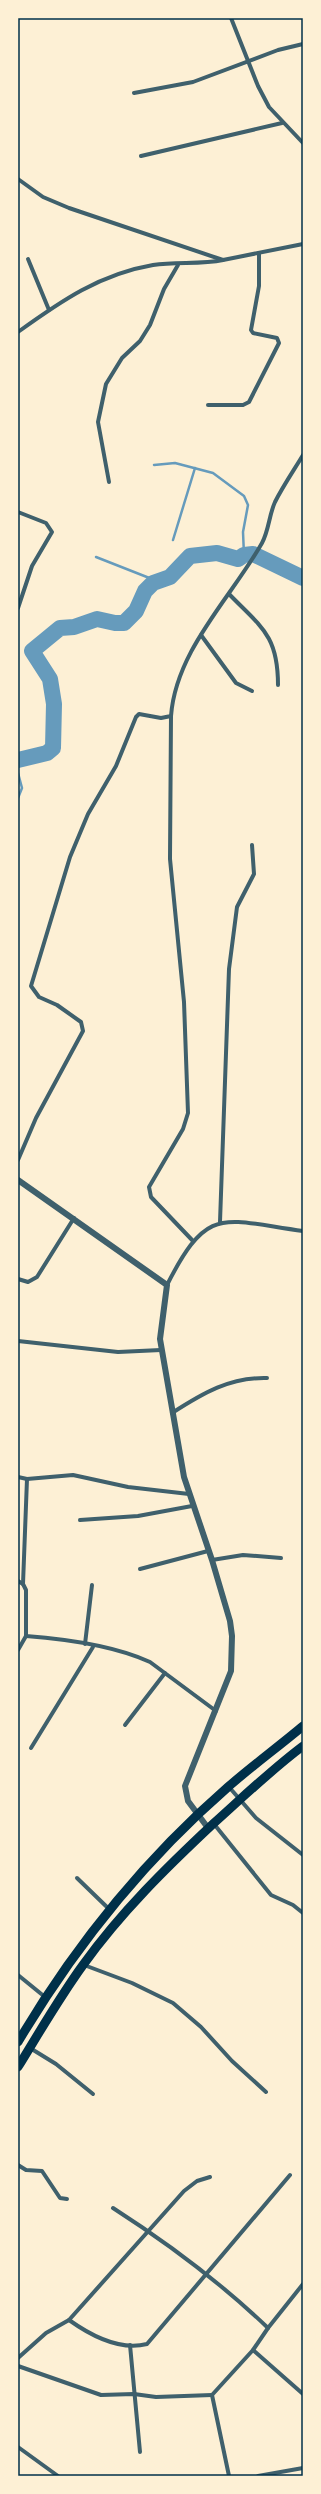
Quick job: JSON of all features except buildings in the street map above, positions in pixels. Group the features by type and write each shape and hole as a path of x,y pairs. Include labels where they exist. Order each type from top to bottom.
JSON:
{"highway":[{"path":"18,2042 45,1997 86,1938 109,1909 197,1816 228,1787 303,1726"},
{"path":"18,2067 51,2012 83,1965 125,1912 158,1875 211,1826 238,1798 303,1746"}],"street":[{"path":"231,18 248,62 269,107 282,123 303,144"},
{"path":"134,93 193,82 278,50 303,44"},
{"path":"141,156 282,123"},
{"path":"18,179 43,197 69,208 223,260"},
{"path":"18,332 49,310 110,275 155,265 178,265 223,260 303,244"},
{"path":"208,405 243,404 250,402 279,343 277,338 253,333 251,330 258,286 259,253"},
{"path":"28,259 49,310"},
{"path":"109,482 98,422 106,384 122,358 140,341 150,325 164,289 178,265"},
{"path":"193,1241 151,1197 149,1187 183,1129 188,1113 184,1002 170,859 171,716 179,679 201,635 263,541 276,502 303,454"},
{"path":"18,512 46,523 52,532 32,566 18,608"},
{"path":"229,594 273,642 278,667 278,685"},
{"path":"201,635 236,683 252,691"},
{"path":"18,1160 36,1118 83,1031 81,1022 63,1008 39,997 31,986 70,857 88,814 113,772 136,717 139,714 161,718 171,716"},
{"path":"220,1222 229,969 237,906 254,874 252,845"},
{"path":"18,1180 167,1285"},
{"path":"18,1279 28,1282 37,1277 74,1218"},
{"path":"303,1231 220,1222 203,1231 181,1257 167,1285 159,1328 161,1350 172,1413 189,1494 212,1560 232,1636 231,1671 216,1711 200,1744 185,1786 188,1801 197,1816 211,1826 271,1895 293,1905 303,1912"},
{"path":"18,1341 118,1352 161,1350"},
{"path":"172,1413 198,1397 231,1381 248,1377 266,1378"},
{"path":"18,1477 27,1478 73,1475 128,1487 189,1494"},
{"path":"18,1650 26,1636 26,1590 23,1584 27,1478"},
{"path":"80,1520 138,1516 192,1506"},
{"path":"140,1569 208,1552"},
{"path":"212,1560 243,1555 281,1558"},
{"path":"18,1581 23,1584"},
{"path":"85,1644 92,1585"},
{"path":"26,1636 85,1644 139,1657 165,1673 216,1711"},
{"path":"31,1748 93,1646"},
{"path":"125,1725 165,1673"},
{"path":"228,1787 271,1831 303,1855"},
{"path":"77,1878 109,1909"},
{"path":"83,1965 132,1983 173,2003 201,2027 232,2061 266,2092"},
{"path":"18,1975 45,1997"},
{"path":"30,2048 56,2064 93,2094"},
{"path":"18,2165 26,2170 42,2171 53,2191 60,2198 67,2199"},
{"path":"69,2320 95,2337 130,2345 144,2345 150,2342 290,2175"},
{"path":"18,2358 46,2333 69,2320 150,2232 184,2191 197,2182 210,2178"},
{"path":"113,2208 150,2232 208,2274 268,2328"},
{"path":"18,2366 102,2395 134,2394 156,2397 212,2395 253,2350 268,2328 303,2284"},
{"path":"130,2345 140,2452"},
{"path":"253,2350 303,2394"},
{"path":"299,2391 303,2386"},
{"path":"212,2395 229,2476"},
{"path":"18,2447 58,2476"},
{"path":"258,2476 303,2468"}],"waterway":[{"path":"154,465 175,463 213,473 244,496 248,505 243,532 244,555"},
{"path":"173,540 195,468"},
{"path":"18,760 47,753 53,748 54,704 50,679 32,651 60,628 74,627 97,619 115,623 124,623 136,611 145,591 153,583 170,577 190,556 217,553 238,559 244,555 253,554 303,578"},
{"path":"96,557 157,581"},
{"path":"18,773 22,788 18,798"}]}
